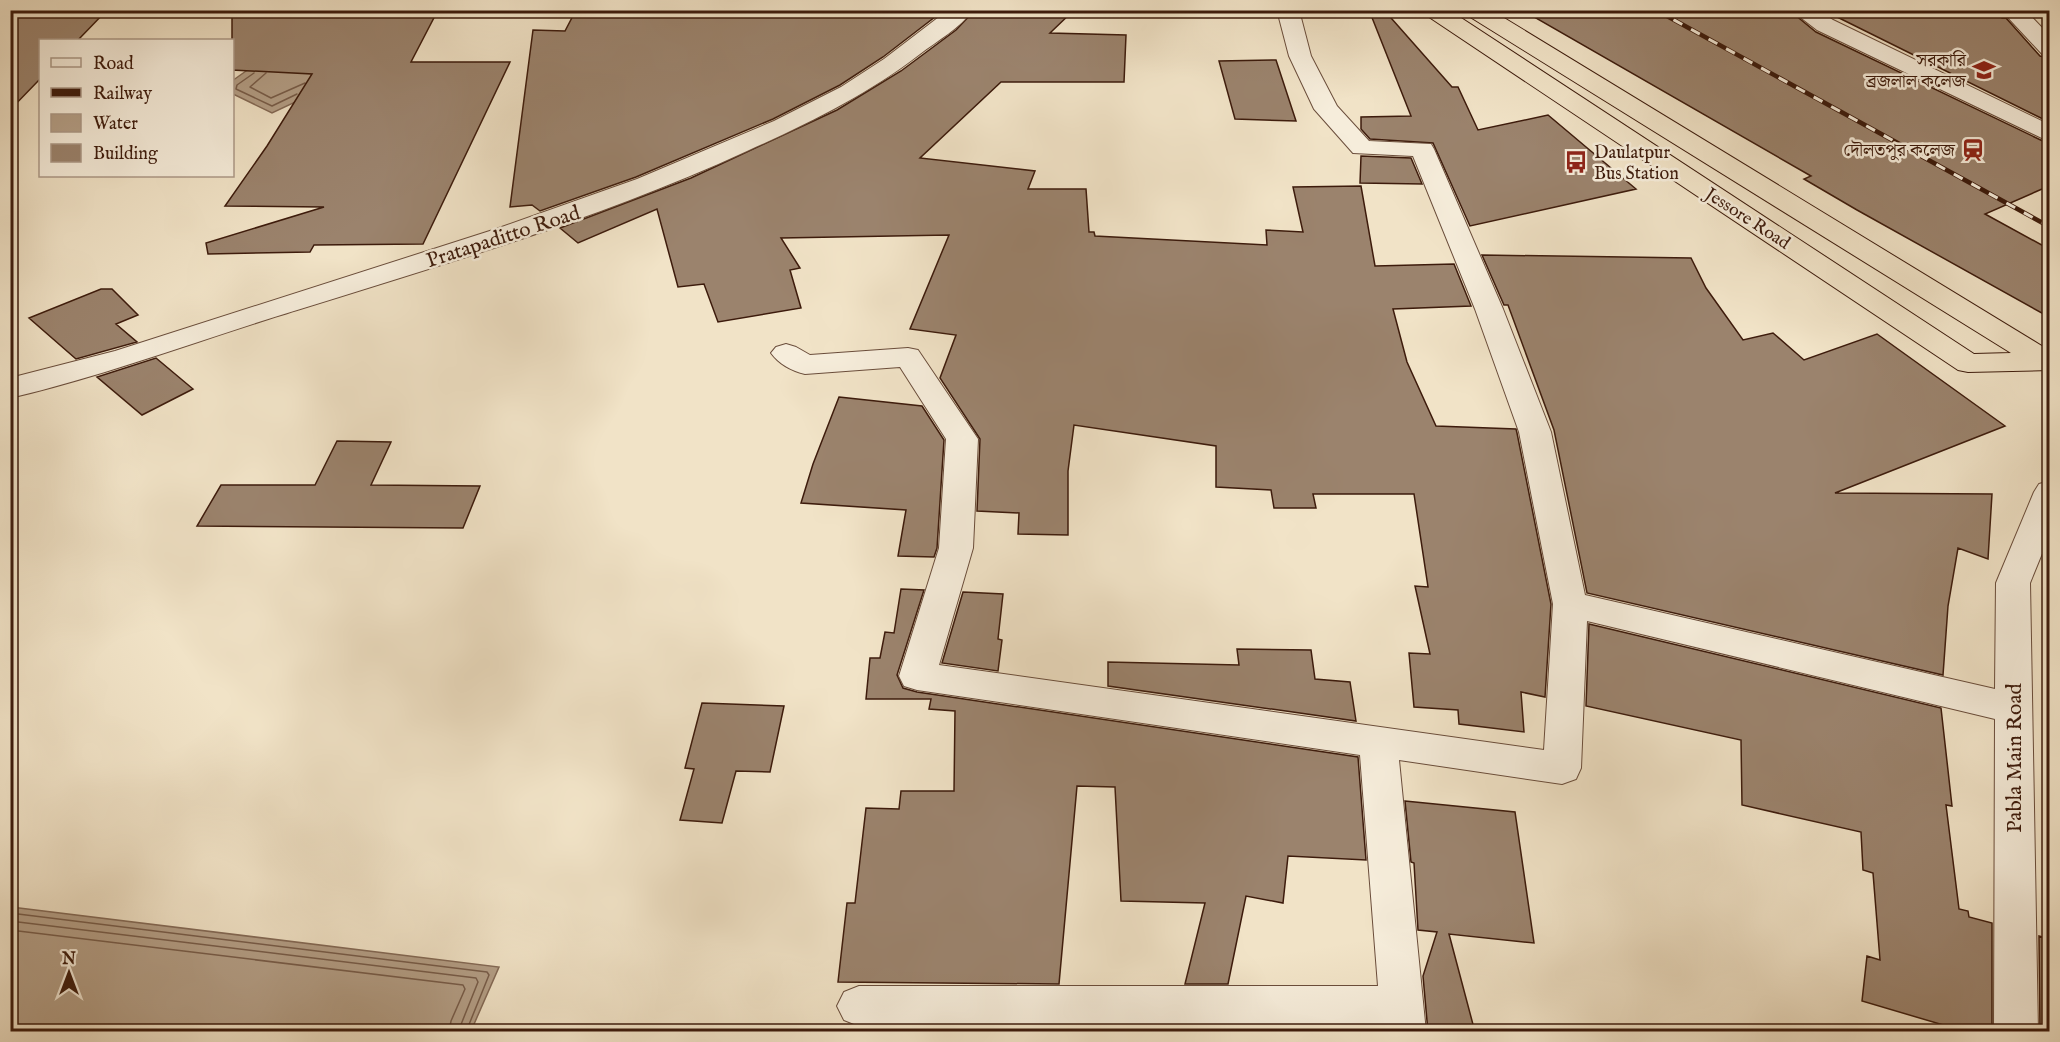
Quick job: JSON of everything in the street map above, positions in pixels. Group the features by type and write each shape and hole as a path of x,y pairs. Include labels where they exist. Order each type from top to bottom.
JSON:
{"highway":[{"name":"Jessore Road","path":"1434,10 1968,363 2048,363"},
{"name":"Jessore Road","path":"1475,10 2048,363"}],"street":[{"name":"Pratapaditto Road","path":"10,388 100,365 570,215 739,146 851,91 962,10"},
{"path":"786,353 805,365 908,357 962,439 956,548 917,676 1562,768 1570,604 1535,432 1489,309 1422,149 1362,148 1326,109 1300,56 1288,10"},
{"path":"1802,10 2049,135"},
{"path":"2012,10 2049,49"},
{"name":"Pabla Main Road","path":"2016,1032 2013,583 2049,492"},
{"path":"1570,604 2013,708"},
{"path":"859,1006 1402,1019 1378,742"}],"water":[{"path":"288,41 357,73 272,113 234,94 234,80"},
{"path":"11,907 499,967 471,1031 11,1031"}],"building":[{"path":"10,10 107,10 79,39 39,39 39,80 10,110"},
{"path":"232,10 438,10 411,62 510,62 423,244 314,245 310,252 208,254 206,243 324,207 225,206 267,146 312,74 234,70 234,39 232,39"},
{"path":"576,10 944,10 883,57 840,85 773,119 636,177 540,211 532,205 510,207 533,30 565,31"},
{"path":"975,10 1074,10 1050,33 1126,35 1124,82 1001,82 920,158 1035,171 1028,189 1086,189 1089,232 1094,232 1095,236 1267,245 1266,230 1303,232 1293,187 1361,186 1375,266 1454,264 1471,306 1393,309 1407,362 1436,426 1516,429 1551,604 1545,697 1521,692 1524,732 1459,724 1458,710 1414,707 1409,653 1430,654 1415,586 1428,587 1414,494 1313,494 1316,508 1274,508 1271,490 1216,487 1216,446 1074,425 1068,471 1068,535 1018,534 1019,513 977,511 980,439 940,378 956,335 910,329 949,235 781,238 800,268 790,270 801,308 718,322 704,284 678,287 657,209 578,243 560,228 691,178 837,110 901,71 956,30"},
{"path":"1369,10 1384,10 1452,87 1458,87 1478,130 1548,115 1636,189 1470,226 1433,143 1370,139 1361,129 1361,117 1411,116"},
{"path":"1522,10 1789,10 1816,32 2049,144 2049,186 1985,214 2049,249 2049,317 1857,210 1804,179 1811,176"},
{"name":"সরকারি ব্রজলাল কলেজ","path":"1823,10 1999,10 2002,18 2006,18 2040,56 2049,58 2049,122"},
{"path":"1276,60 1296,121 1235,119 1219,61"},
{"path":"1361,156 1411,158 1422,184 1360,183"},
{"path":"1482,255 1691,258 1706,288 1743,340 1773,333 1804,360 1877,334 2005,426 1835,493 1992,494 1988,559 1958,548 1948,606 1943,675 1587,593 1554,430 1508,305 1504,305"},
{"path":"101,289 112,289 138,315 116,324 137,342 76,359 29,318"},
{"path":"156,358 193,389 142,415 97,377"},
{"path":"839,397 922,406 944,440 937,548 934,557 898,556 906,510 801,503 813,464"},
{"path":"337,441 391,442 371,485 480,486 463,528 197,526 221,485 315,485"},
{"path":"901,589 924,590 897,675 903,688 917,692 1358,757 1366,860 1288,856 1283,903 1246,896 1228,984 1185,984 1205,903 1121,901 1115,787 1077,786 1059,984 838,982 847,903 855,903 866,808 899,809 901,791 954,791 955,711 929,709 931,699 866,699 870,658 880,658 885,632 894,633"},
{"path":"963,592 1003,594 998,639 1002,640 998,671 942,663"},
{"path":"1589,624 1941,708 1952,806 1946,805 1959,909 1968,911 1969,917 1992,923 1992,1032 1967,1032 1862,1001 1867,956 1880,960 1873,873 1863,870 1861,832 1742,805 1741,740 1586,706"},
{"path":"1237,649 1311,650 1315,679 1350,682 1356,721 1108,686 1108,662 1239,665"},
{"path":"702,703 784,706 770,772 736,771 722,823 680,820 694,769 685,768"},
{"path":"1405,801 1515,812 1534,943 1449,934 1475,1032 1428,1032 1423,976 1437,932 1418,930 1414,863 1411,862"},
{"path":"2039,936 2049,939 2049,1032 2040,1032"}],"railway":[{"path":"1656,10 2050,227"}],"place":[{"name":"সরকারি ব্রজলাল কলেজ","path":"1984,70"},
{"name":"দৌলতপুর কলেজ","path":"1973,150"},
{"name":"Daulatpur Bus Station","path":"1576,162"}]}
